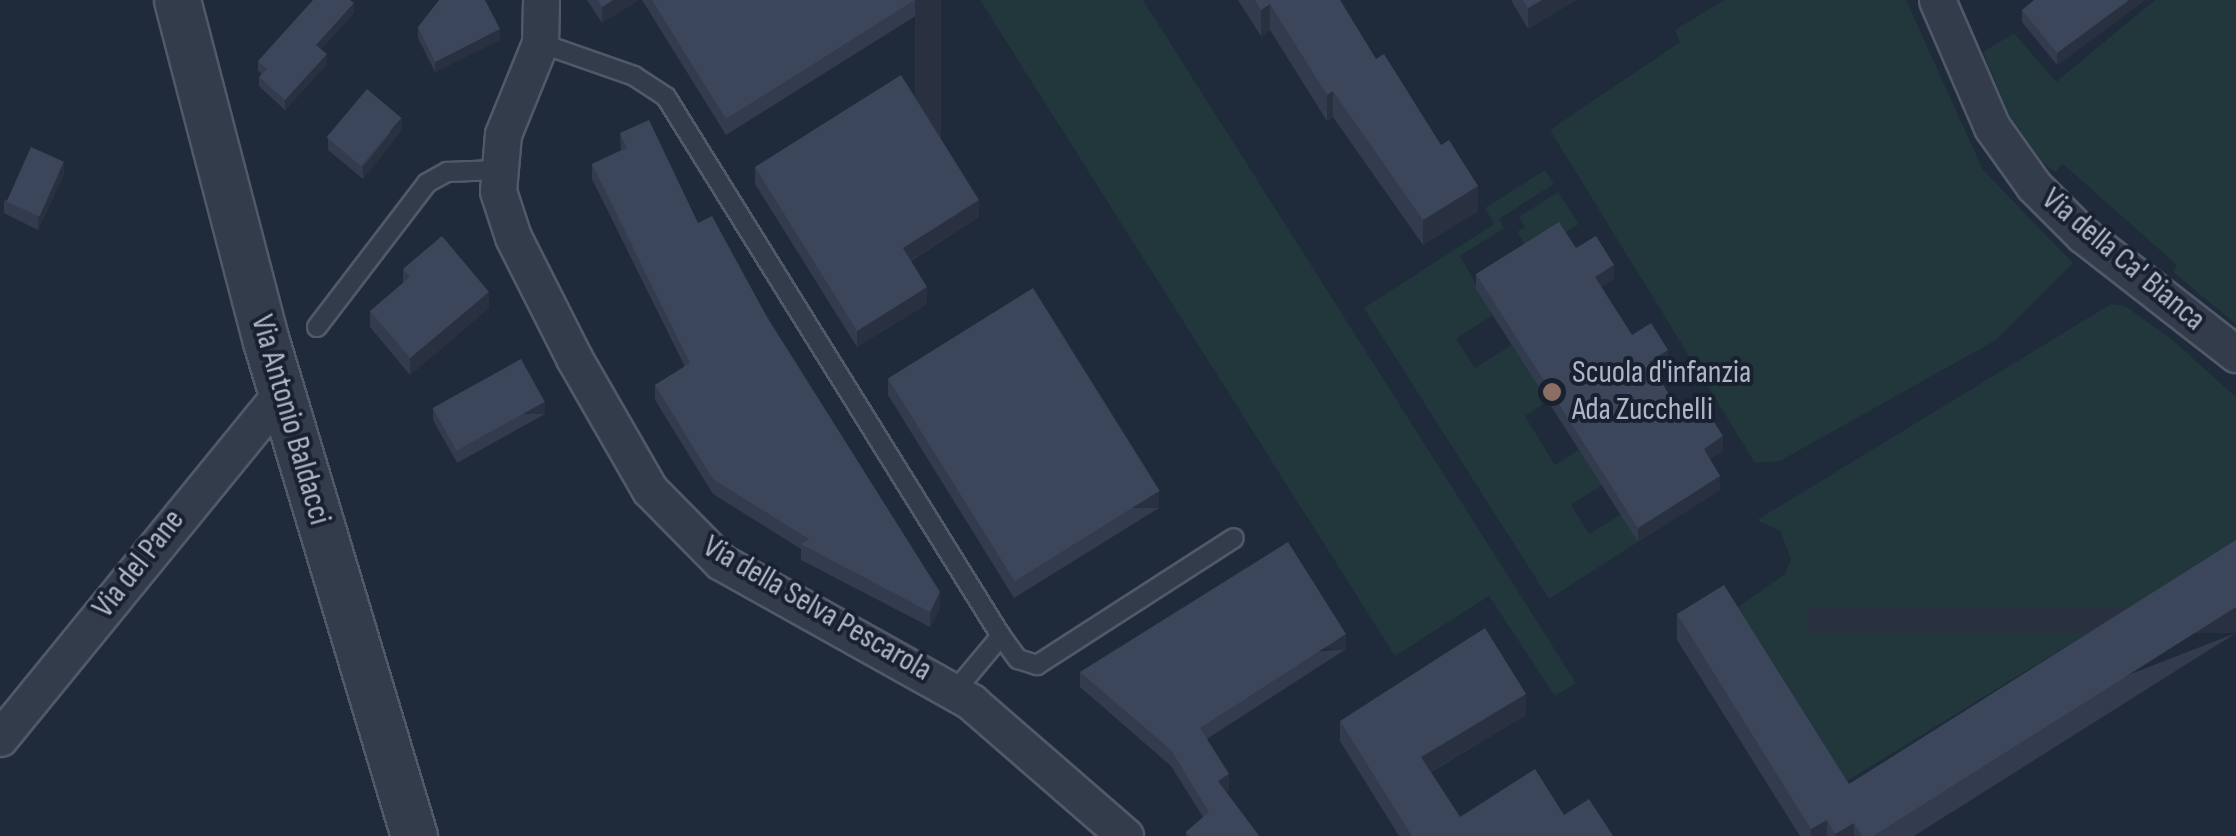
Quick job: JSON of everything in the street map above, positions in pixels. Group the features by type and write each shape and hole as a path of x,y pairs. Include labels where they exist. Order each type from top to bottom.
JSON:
{"street":[{"name":"Via Antonio Baldacci","path":"177,0 281,393 414,836"},
{"name":"Via della Selva Pescarola","path":"541,0 540,43 503,134 496,170 513,236 636,470 673,518 721,562 955,691 1125,836"},
{"name":"Via della Ca' Bianca","path":"1937,0 1992,128 2034,186 2083,235 2236,354"},
{"name":"Via del Pane","path":"0,738 281,393"}],"lane":[{"path":"540,43 634,76 666,98 1018,658 1036,665 1234,538"},
{"path":"317,327 427,182 447,172 496,170"},
{"path":"955,691 1001,636"}],"green space":[{"path":"980,0 1143,0 1576,683 1555,696 1489,596 1395,656"},
{"path":"1724,0 1906,0 1983,170 2073,263 1996,340 1780,461 1755,463 1550,130 1680,42 1675,30"},
{"path":"2155,0 2236,0 2236,324 2173,272 2177,265 2063,164 2055,172 2042,162 2008,113 1983,52 2014,33 2056,82"},
{"path":"1545,170 1554,184 1499,219 1504,228 1460,256 1493,315 1456,339 1475,368 1512,345 1548,401 1525,416 1555,465 1579,450 1602,485 1571,505 1589,534 1621,514 1638,542 1549,599 1364,308 1494,224 1485,208"},
{"path":"1558,192 1579,224 1531,254 1517,232 1525,227 1519,217"},
{"path":"2111,304 2125,306 2170,338 2236,397 2236,542 1847,781 1738,607 1785,574 1791,559 1780,531 1757,520"}],"building":[{"path":"313,0 354,3 316,45 327,54 285,100 259,77 267,69 258,61"},
{"path":"439,0 485,0 500,29 435,62 418,27"},
{"path":"652,0 915,0 726,119"},
{"path":"1255,0 1340,0 1376,59 1384,54 1441,145 1449,140 1478,186 1423,220 1333,91 1327,95 1270,4 1261,10"},
{"path":"1523,0 1542,0 1528,8"},
{"path":"2034,0 2129,0 2057,53 2022,10"},
{"path":"901,75 979,200 903,248 927,287 857,331 755,167"},
{"path":"367,89 401,118 361,166 327,137"},
{"path":"649,120 698,223 712,216 767,317 940,592 930,612 801,544 809,539 713,479 655,385 690,363 592,164 627,148 620,133"},
{"path":"31,147 64,162 39,216 7,202"},
{"path":"1559,222 1576,248 1596,236 1614,265 1595,277 1632,335 1651,323 1668,350 1649,362 1683,417 1703,405 1723,436 1704,449 1720,476 1638,528 1476,274"},
{"path":"442,236 489,292 410,358 370,311 410,277 403,269"},
{"path":"1033,288 1160,491 1015,581 888,379"},
{"path":"521,359 545,402 456,451 433,408"},
{"path":"2236,540 2236,607 1873,836 1862,836 1854,823 1835,834 1827,820 1811,829 1677,614 1724,585 1849,784"},
{"path":"1288,542 1346,634 1200,728 1229,774 1218,781 1259,836 1189,836 1186,832 1209,812 1171,750 1080,672"},
{"path":"1485,628 1526,694 1421,757 1460,817 1535,769 1564,815 1589,799 1613,836 1412,836 1340,721"}],"place":[{"name":"Scuola d'infanzia Ada Zucchelli","path":"1552,392"}]}
